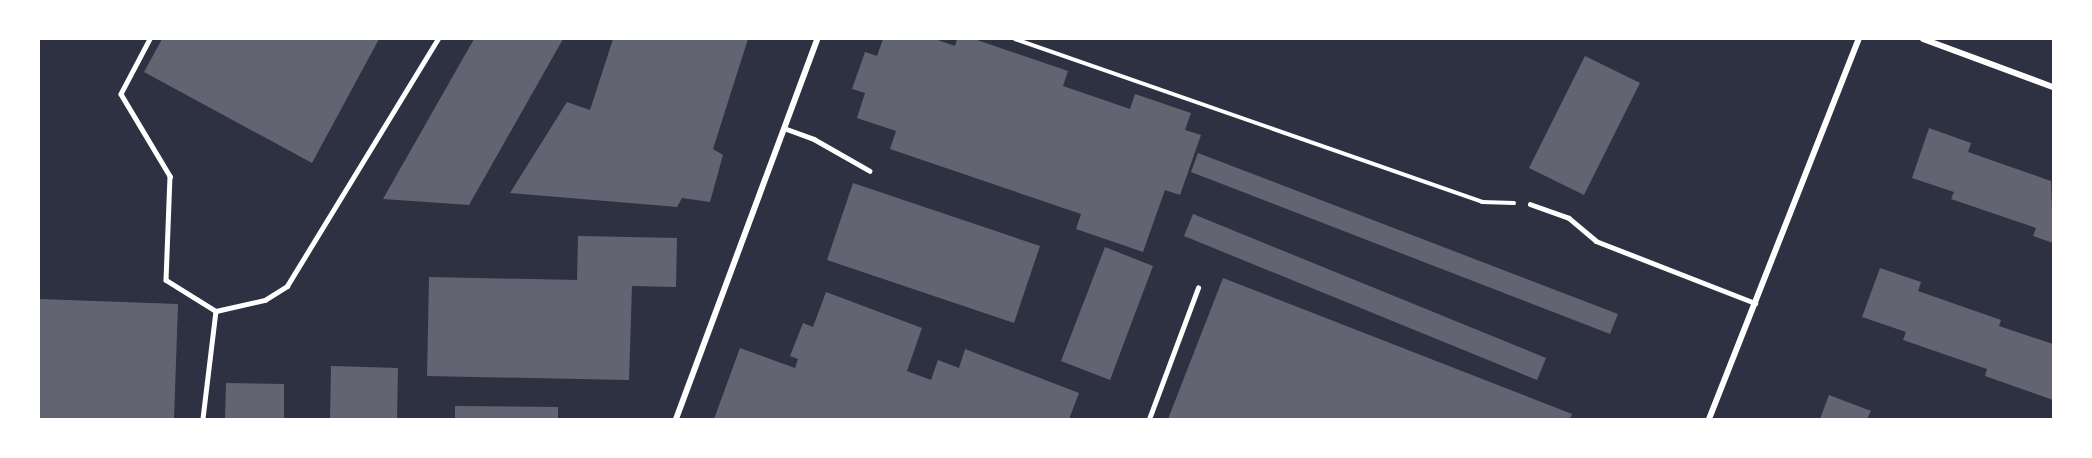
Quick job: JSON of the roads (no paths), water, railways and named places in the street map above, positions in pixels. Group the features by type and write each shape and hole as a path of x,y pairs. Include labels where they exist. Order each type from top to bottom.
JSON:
{"street":[{"path":"676,419 817,39"},
{"path":"1709,419 1859,39"},
{"path":"1923,39 2053,87"}],"lane":[{"path":"150,39 121,94 170,176 166,280 216,311 264,300 287,286 438,39"},
{"path":"784,128 814,139 870,171"},
{"path":"1530,204 1569,218 1596,241 1755,303"},
{"path":"1149,419 1198,288"},
{"path":"203,419 216,311"}]}
